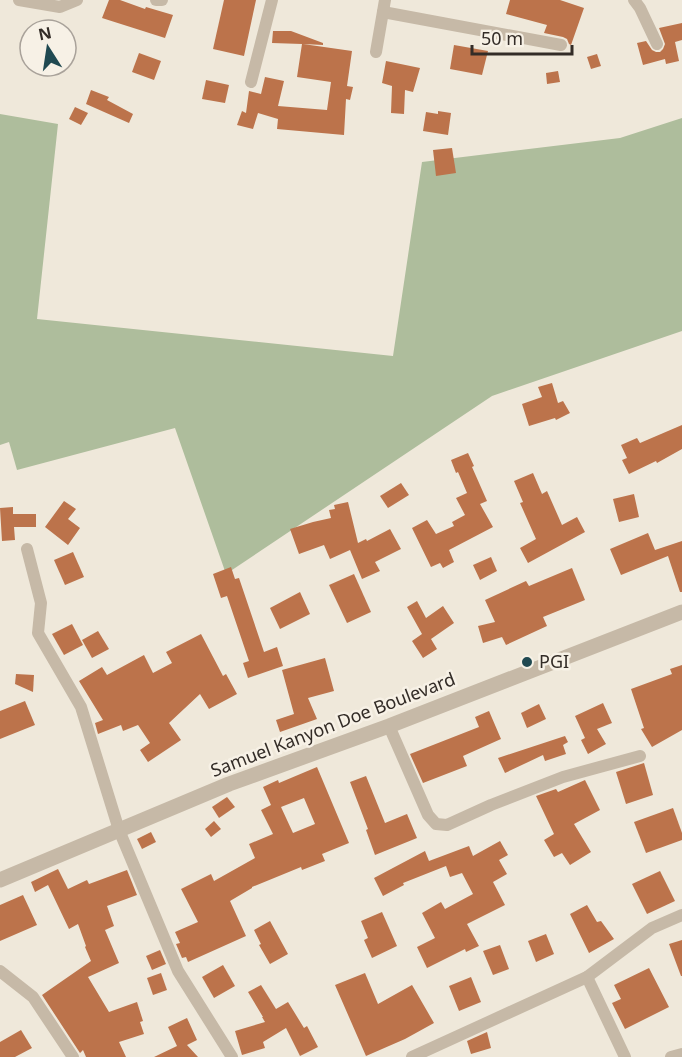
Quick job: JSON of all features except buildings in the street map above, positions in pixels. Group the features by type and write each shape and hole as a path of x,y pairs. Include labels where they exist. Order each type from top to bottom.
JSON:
{"street":[{"path":"18,0 60,7 77,0"},
{"path":"156,0 162,0"},
{"path":"251,82 272,0"},
{"path":"634,0 657,44"},
{"path":"376,52 384,6 561,45"},
{"path":"27,549 41,603 38,633 81,707 119,830 177,971 232,1057"},
{"name":"Samuel Kanyon Doe Boulevard","path":"0,880 229,784 389,726 682,612"},
{"path":"389,726 428,815 436,824 447,825 491,804 563,777 640,756"},
{"path":"412,1057 587,977 652,928 682,915"},
{"path":"0,971 33,997 73,1057"},
{"path":"587,977 625,1057"},
{"path":"672,1057 682,1054"}],"green space":[{"path":"0,114 58,124 37,319 393,356 422,162 620,138 682,118 682,331 492,396 226,574 175,428 17,470 9,442 0,445"}],"place":[{"name":"PGI","path":"527,662"}]}
